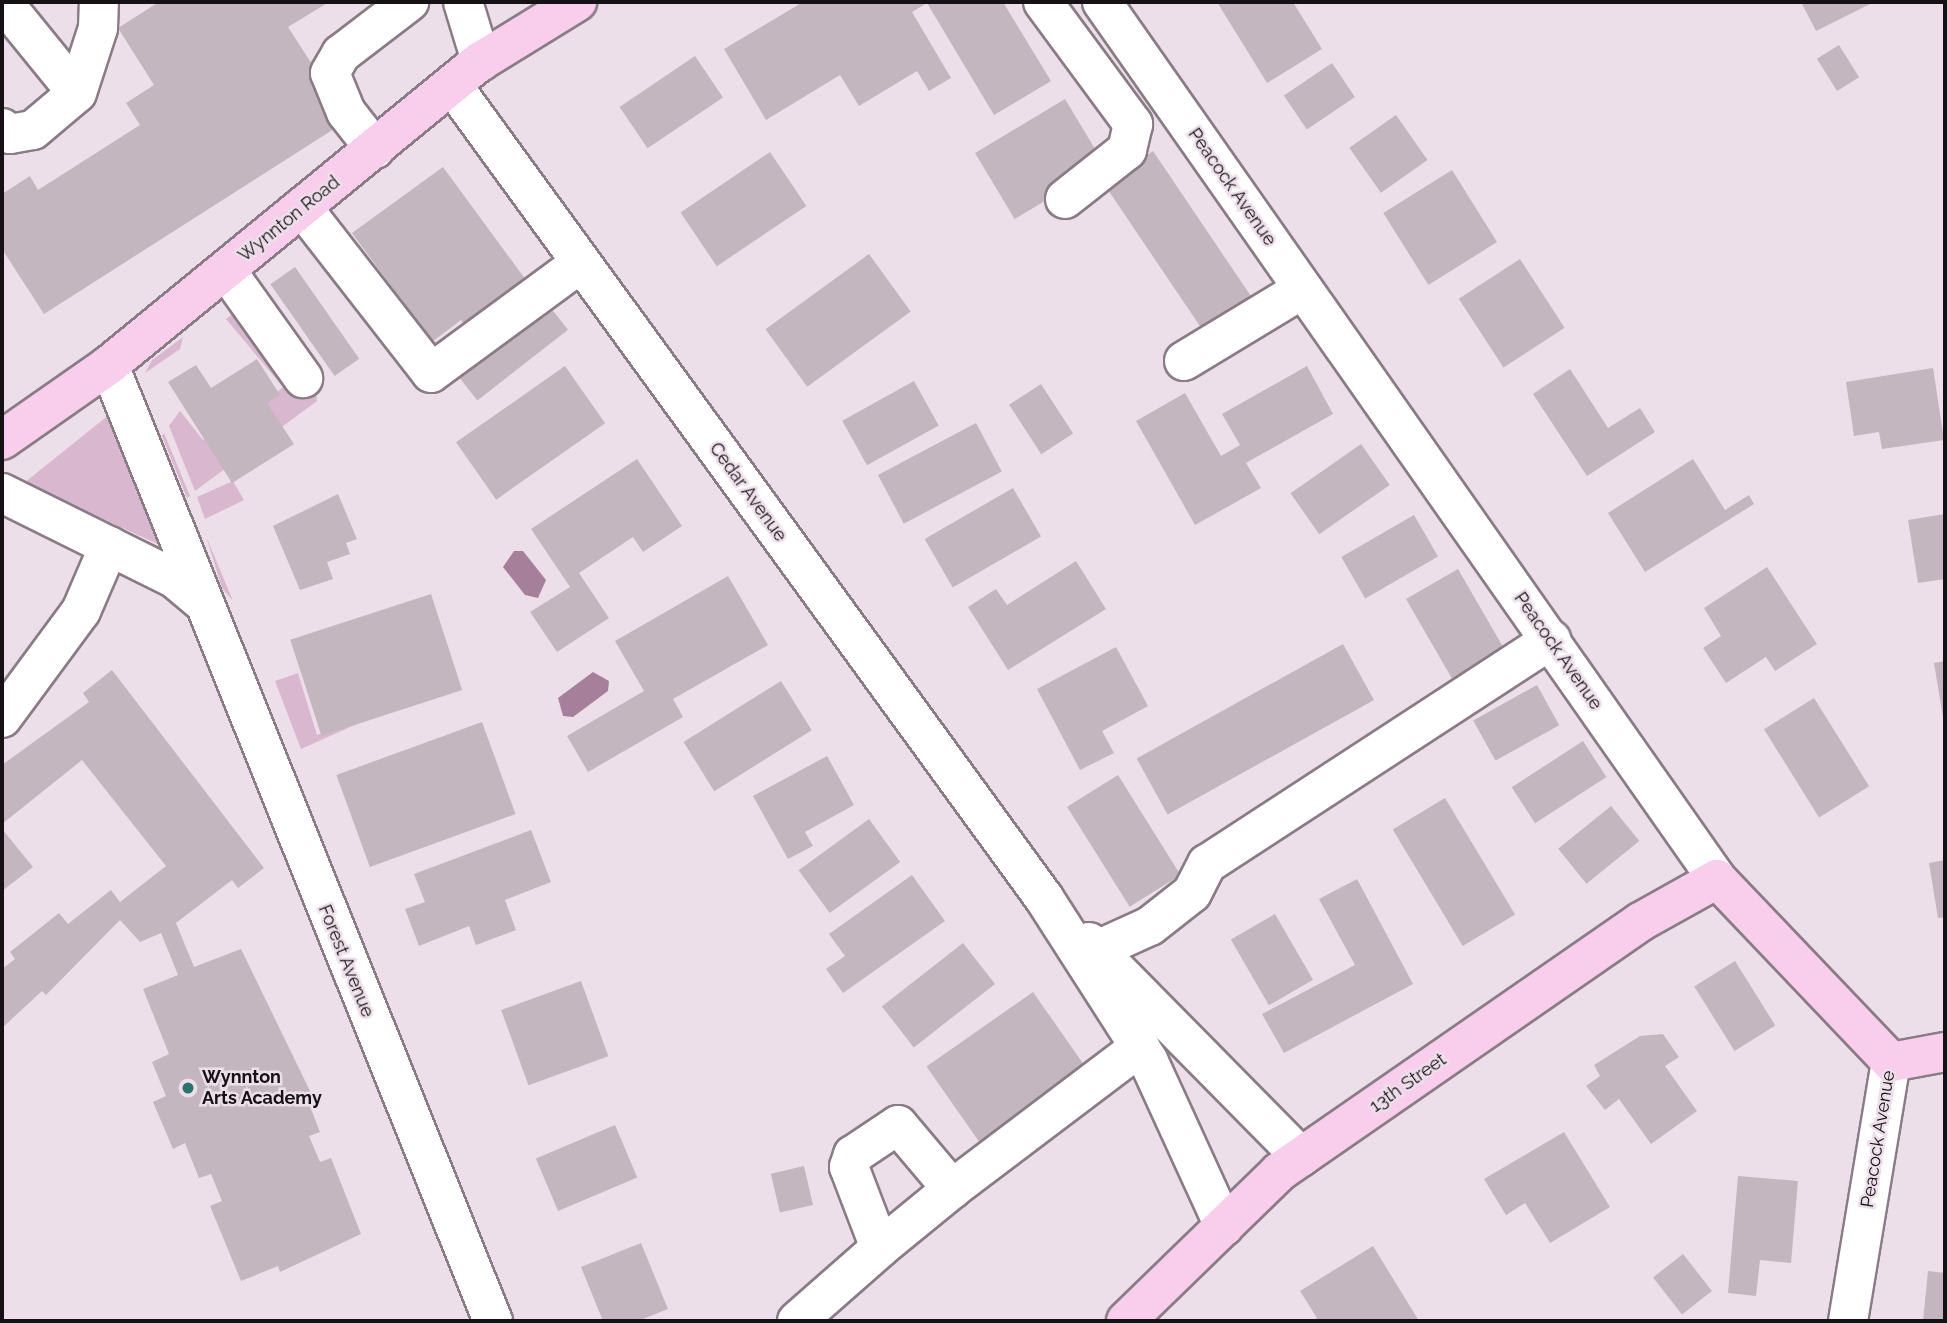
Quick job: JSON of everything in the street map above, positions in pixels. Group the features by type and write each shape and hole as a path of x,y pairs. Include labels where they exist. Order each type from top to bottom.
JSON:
{"main road":[{"name":"Wynnton Road","path":"2,440 109,365 481,61 577,2"},
{"name":"Peacock Avenue","path":"1717,879 1891,1062"},
{"name":"13th Street","path":"1126,1321 1224,1226 1301,1157 1640,922 1717,879"},
{"path":"1891,1062 1945,1052"}],"street":[{"path":"3,2 77,93"},
{"path":"2,128 10,134 33,130 77,93 98,28 99,2"},
{"path":"374,149 346,112 330,74 341,54 409,2"},
{"path":"463,2 481,61"},
{"path":"1043,2 1133,124 1127,150 1066,199"},
{"name":"Peacock Avenue","path":"1102,2 1717,879"},
{"name":"Cedar Avenue","path":"452,85 1044,898"},
{"path":"302,207 431,373 581,263"},
{"path":"226,270 303,378"},
{"path":"1184,360 1303,289"},
{"name":"Forest Avenue","path":"109,365 200,600 493,1321"},
{"name":"Forest Avenue","path":"2,493 175,579 200,600"},
{"path":"2,718 81,611 109,547"},
{"path":"1097,950 1150,926 1192,893 1207,864 1551,639"},
{"path":"1044,898 1301,1157"},
{"path":"1044,898 1140,1047 1224,1226"},
{"path":"797,1321 951,1189 1140,1047"},
{"name":"Peacock Avenue","path":"1848,1321 1891,1062"},
{"path":"880,1248 849,1167 853,1155 898,1125 951,1189"}],"shaded area":[{"path":"242,307 265,324 316,392 317,401 195,491 169,426 180,411 203,440 230,419 236,426 283,387 226,319"},
{"path":"183,337 180,349 145,373 152,360"},
{"path":"115,410 165,543 160,545 24,483"},
{"path":"164,433 190,496 187,498 162,436"},
{"path":"233,481 244,500 205,519 197,497"},
{"path":"206,536 233,601 222,588"},
{"path":"514,551 523,551 546,580 538,598 525,595 503,567"},
{"path":"593,672 609,681 608,691 573,717 563,716 558,698"},
{"path":"298,673 317,735 393,708 301,749 275,681"}],"building":[{"path":"159,2 329,2 288,27 348,120 44,314 2,249 2,194 30,176 38,190 140,125 126,103 154,85 118,28"},
{"path":"803,2 1003,2 1051,81 994,115 927,3 912,12 951,78 929,91 917,71 859,106 840,75 766,120 724,49"},
{"path":"1217,2 1293,2 1322,49 1267,83"},
{"path":"1801,2 1874,2 1816,31"},
{"path":"1839,45 1859,77 1837,91 1817,59"},
{"path":"695,56 723,97 648,148 620,107"},
{"path":"1332,63 1355,97 1307,129 1284,95"},
{"path":"1065,99 1105,165 1015,219 975,153"},
{"path":"1396,115 1428,160 1381,193 1349,148"},
{"path":"1153,151 1258,306 1209,339 1104,184"},
{"path":"770,152 806,206 717,266 680,212"},
{"path":"443,167 534,291 473,336 461,320 432,342 352,233"},
{"path":"1452,170 1497,242 1428,285 1383,213"},
{"path":"869,254 911,311 807,387 765,329"},
{"path":"1520,259 1565,328 1503,368 1459,299"},
{"path":"295,267 359,359 335,376 270,284"},
{"path":"547,303 568,330 477,401 456,374"},
{"path":"257,359 280,395 267,403 294,444 232,483 168,382 196,365 211,388"},
{"path":"565,366 605,423 496,500 456,442"},
{"path":"1307,366 1333,414 1246,463 1261,488 1195,525 1136,421 1185,393 1221,456 1240,445 1222,414"},
{"path":"1933,368 1944,440 1882,449 1879,432 1854,436 1846,382"},
{"path":"1570,369 1608,428 1640,408 1655,432 1587,476 1533,394"},
{"path":"914,381 939,426 867,465 842,421"},
{"path":"1041,384 1073,433 1041,454 1009,405"},
{"path":"976,423 1002,472 904,524 878,475"},
{"path":"1361,444 1390,485 1319,534 1291,493"},
{"path":"637,459 682,526 643,552 633,537 579,573 609,618 557,652 530,612 570,587 531,529"},
{"path":"1693,459 1725,510 1749,495 1754,504 1645,572 1608,513"},
{"path":"1013,488 1041,536 953,587 925,539"},
{"path":"338,494 357,539 346,543 350,554 327,562 333,579 300,590 273,526"},
{"path":"1945,514 1945,579 1918,583 1908,520"},
{"path":"1414,515 1438,557 1365,599 1341,557"},
{"path":"1076,561 1106,609 1008,670 968,607 996,589 1007,605"},
{"path":"1767,567 1817,644 1775,671 1766,657 1726,683 1703,648 1721,636 1704,608"},
{"path":"1458,569 1506,651 1454,681 1406,599"},
{"path":"728,576 768,645 673,699 683,717 588,772 567,736 644,691 615,641"},
{"path":"431,594 462,690 321,736 290,640"},
{"path":"1343,644 1374,700 1168,814 1137,758"},
{"path":"1116,647 1148,706 1102,731 1114,753 1080,770 1037,689"},
{"path":"1945,661 1945,722 1944,723 1934,663"},
{"path":"112,670 264,868 238,888 232,880 176,923 194,967 241,949 311,1093 306,1096 320,1132 309,1136 320,1162 331,1158 361,1234 280,1272 278,1266 241,1281 210,1206 222,1201 211,1174 199,1178 185,1143 173,1149 153,1102 166,1096 152,1062 169,1054 143,989 178,975 161,933 140,942 120,920 46,995 42,991 2,1028 2,969 15,959 10,952 59,913 68,924 111,890 120,902 166,866 82,760 2,824 2,765 89,702 83,693"},
{"path":"781,681 812,730 714,791 683,742"},
{"path":"1537,685 1559,725 1495,761 1473,720"},
{"path":"1814,698 1869,786 1819,817 1764,729"},
{"path":"482,722 516,814 370,867 336,775"},
{"path":"1583,741 1606,777 1535,823 1512,787"},
{"path":"827,756 854,805 805,832 813,846 788,859 753,796"},
{"path":"1118,775 1181,875 1130,907 1067,807"},
{"path":"1445,798 1515,915 1463,946 1393,829"},
{"path":"1611,806 1639,841 1586,884 1558,849"},
{"path":"869,819 900,862 830,913 799,870"},
{"path":"2,829 33,867 2,891"},
{"path":"531,830 551,882 505,900 516,930 476,945 469,926 419,946 405,909 425,902 414,874"},
{"path":"1945,860 1945,917 1938,918 1929,863"},
{"path":"912,875 945,921 843,993 826,969 845,956 829,934"},
{"path":"1357,879 1413,984 1284,1053 1262,1014 1355,965 1319,899"},
{"path":"1275,914 1313,980 1269,1005 1231,939"},
{"path":"963,943 995,984 914,1047 882,1006"},
{"path":"1735,961 1775,1025 1735,1051 1694,986"},
{"path":"581,981 608,1056 528,1085 501,1010"},
{"path":"1033,992 1086,1068 980,1143 927,1067"},
{"path":"1663,1034 1679,1057 1665,1066 1697,1111 1651,1144 1619,1099 1605,1110 1586,1086 1600,1076 1594,1065 1640,1036"},
{"path":"615,1125 637,1177 558,1211 536,1159"},
{"path":"1564,1132 1610,1207 1550,1243 1525,1203 1506,1215 1484,1179"},
{"path":"804,1166 813,1205 780,1213 771,1174"},
{"path":"1738,1176 1798,1181 1791,1263 1760,1260 1756,1296 1728,1293"},
{"path":"641,1243 668,1309 638,1321 603,1321 581,1267"},
{"path":"1373,1246 1419,1321 1312,1321 1317,1318 1300,1291"},
{"path":"1683,1254 1712,1291 1682,1314 1653,1277"},
{"path":"1928,1271 1945,1273 1945,1321 1923,1321"}],"place":[{"name":"Wynnton Arts Academy","path":"188,1088"}]}
